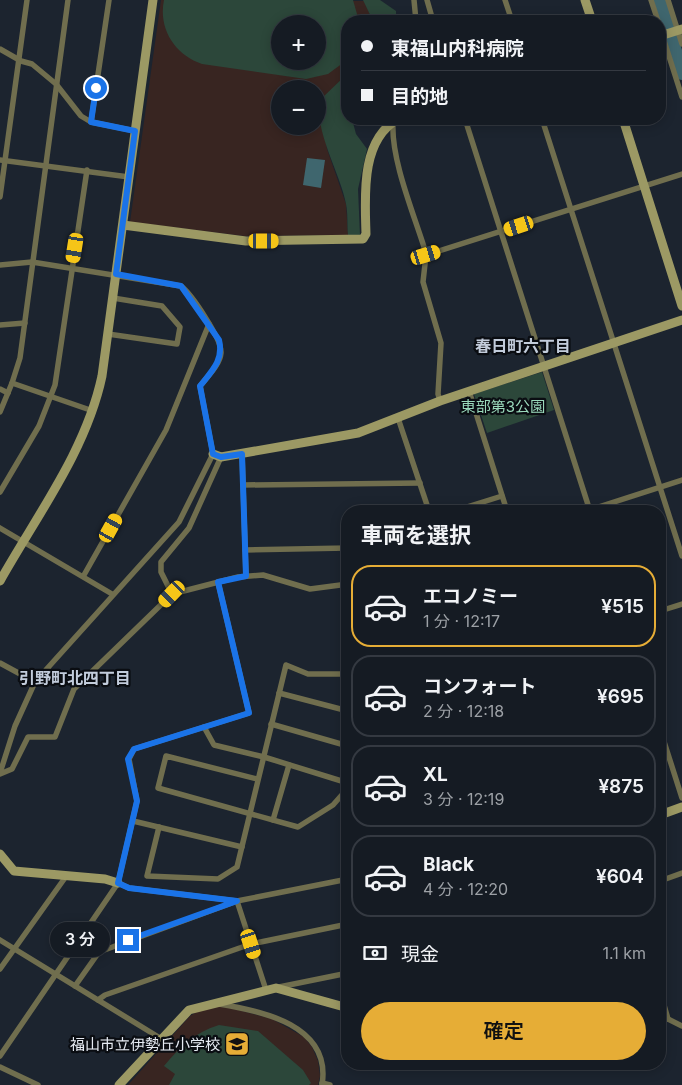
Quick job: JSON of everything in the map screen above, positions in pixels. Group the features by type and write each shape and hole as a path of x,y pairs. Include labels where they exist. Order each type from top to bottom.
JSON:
{"street":[{"path":"0,197 3,160 20,61 27,0"},
{"path":"0,412 20,358 68,0"},
{"path":"91,122 109,0"},
{"path":"0,582 78,446 93,411 102,376 153,0"},
{"path":"414,0 415,15"},
{"path":"427,0 432,15"},
{"path":"505,0 510,15"},
{"path":"585,0 590,15"},
{"path":"651,0 656,15"},
{"path":"668,0 669,32 682,97"},
{"path":"669,32 682,44"},
{"path":"0,49 20,61 32,64 56,84 81,116 91,122 135,131"},
{"path":"123,226 246,241 363,239 366,234 366,195 370,158 389,125"},
{"path":"394,125 392,136 395,153 426,255 423,282 441,343 438,394 440,401"},
{"path":"467,125 586,505"},
{"path":"544,125 666,505"},
{"path":"625,125 682,306"},
{"path":"3,160 129,177"},
{"path":"0,492 39,426 51,397 59,368 87,170"},
{"path":"426,255 682,174"},
{"path":"0,265 32,262 116,274 181,286 219,340 221,354 215,367 200,386 217,455 189,528 161,562 162,572 172,594"},
{"path":"108,334 177,344 180,327 162,306 113,298"},
{"path":"217,455 242,454 358,434 440,401 682,320"},
{"path":"0,325 24,323"},
{"path":"84,575 166,430 209,324"},
{"path":"12,383 93,411"},
{"path":"0,389 8,393"},
{"path":"469,391 505,505"},
{"path":"398,418 427,505"},
{"path":"242,454 246,576"},
{"path":"0,773 15,726 35,682 178,522 217,455"},
{"path":"606,505 682,480"},
{"path":"243,485 420,483"},
{"path":"473,505 502,496"},
{"path":"666,506 682,556"},
{"path":"0,528 84,575 112,594"},
{"path":"245,550 341,548"},
{"path":"0,773 12,769 28,737 55,737 74,689 172,594 246,576 263,575 310,589 341,585"},
{"path":"0,1056 118,883 137,801 128,759 134,749 249,713 218,582"},
{"path":"666,609 682,604"},
{"path":"0,663 35,682"},
{"path":"159,827 147,876 218,879 237,867 286,666 308,674 341,673"},
{"path":"279,693 341,709"},
{"path":"271,724 341,744"},
{"path":"204,728 214,745 264,757 341,781"},
{"path":"666,754 682,798"},
{"path":"257,779 166,756 158,788 298,827 333,805 341,796"},
{"path":"273,820 289,765"},
{"path":"666,812 682,808"},
{"path":"132,820 242,847"},
{"path":"0,854 14,870 105,878 129,888 237,901"},
{"path":"666,879 682,873"},
{"path":"0,969 67,875"},
{"path":"75,986 99,952 105,949 237,901 341,880"},
{"path":"237,901 266,990"},
{"path":"98,1000 105,995 251,944 341,925"},
{"path":"0,940 160,1038"},
{"path":"119,1085 160,1038 189,1010 266,990 341,974"},
{"path":"276,988 341,1006"},
{"path":"212,1003 274,1016 303,1033 313,1044 320,1058 322,1084 330,1085"},
{"path":"666,1012 668,1019 682,1026"},
{"path":"0,1066 38,1085"}],"shaded area":[{"path":"161,0 364,1 370,15 341,15 341,80 326,96 326,80 271,80 271,135 325,135 327,149 346,204 348,235 244,236 130,222"},
{"path":"307,158 325,160 321,188 303,185"},
{"name":"福山市立伊勢丘小学校","path":"216,1007 227,1007 272,1019 304,1037 312,1047 318,1061 320,1076 318,1085 128,1085 190,1016 198,1011"}],"green space":[{"path":"164,0 353,0 357,15 341,15 341,64 328,74 306,79 202,64 184,54 171,40 166,31 163,11"},
{"path":"363,0 380,0 396,11 396,15 370,15"},
{"path":"341,80 341,125 354,125 356,134 367,149 358,189 360,235 348,235 346,204 323,135 326,135 326,94"},
{"name":"東部第3公園","path":"542,372 554,410 487,433 474,394"},
{"path":"219,1025 258,1031 303,1070 311,1083 309,1085 169,1085 175,1074 164,1066 188,1041"}],"waterway":[{"path":"659,0 664,15"},
{"path":"666,22 682,73"}],"place":[{"name":"福山市立伊勢丘小学校","path":"237,1044"}],"district":[{"name":"春日町六丁目","path":"523,346"},
{"name":"引野町北四丁目","path":"75,678"}],"route":[{"path":"96,88 91,122 135,131 116,274 175,284 186,290 219,340 221,347 219,361 200,386 213,454 221,457 242,454 246,576 218,582 249,713 134,749 128,759 136,786 137,801 118,883 129,888 237,901 128,940"}]}
